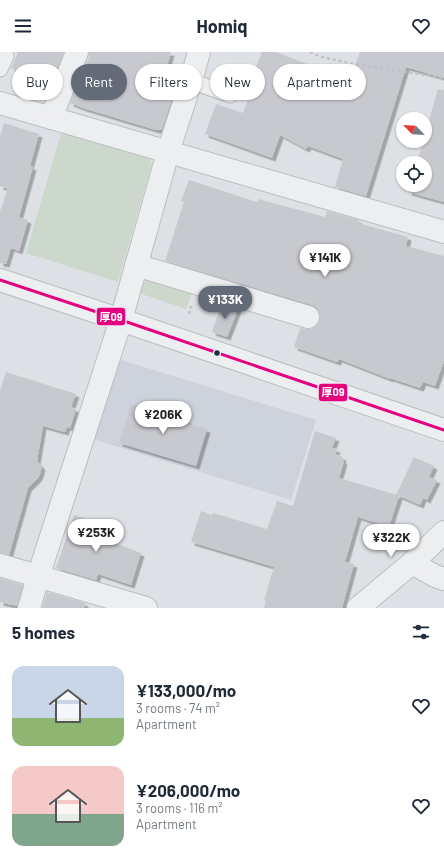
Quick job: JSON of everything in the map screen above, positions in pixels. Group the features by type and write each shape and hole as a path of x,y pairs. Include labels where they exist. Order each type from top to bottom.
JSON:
{"street":[{"path":"51,118 77,52"},
{"path":"196,64 199,52"},
{"path":"29,608 121,320 168,152 185,100"},
{"path":"0,103 444,232"},
{"path":"136,265 308,317"},
{"path":"0,280 444,430"},
{"path":"358,608 412,563 444,532"},
{"path":"412,563 435,576 444,579"},
{"path":"0,565 146,608"}],"path":[{"path":"310,52 322,57 349,63 444,78"}],"shaded area":[{"path":"62,130 146,155 152,163 118,282 26,253"},
{"path":"149,279 192,293 186,309 136,292 140,284"},
{"path":"118,359 316,420 291,500 93,439"}],"building":[{"path":"18,52 64,52 59,64 13,64"},
{"path":"89,52 171,52 168,64 135,64 135,100 172,100 162,129 156,130 70,103 71,100 127,100 127,64 86,64"},
{"path":"262,52 276,52 307,64 273,64 273,100 366,100 366,64 355,64 360,52 444,52 444,78 406,67 366,196 335,187 343,159 308,146 306,149 280,135 272,158 205,134 216,104 243,113 248,100 265,100 265,64 257,64"},
{"path":"438,89 444,90 444,202 408,192 432,192 432,156 419,156 421,148 432,148 432,112"},
{"path":"4,123 39,134 30,166 33,167 19,217 28,220 19,251 11,248 6,264 0,263 0,211 8,189 0,186 0,136"},
{"path":"189,180 257,202 258,199 325,217 327,211 359,220 358,223 408,237 406,246 444,256 444,361 435,386 423,382 420,388 390,379 339,359 337,362 294,347 300,328 311,329 320,321 320,315 317,308 312,305 165,261 184,202 181,201"},
{"path":"221,304 238,309 227,337 212,332"},
{"path":"6,372 76,394 71,407 76,409 70,428 67,427 65,432 43,426 37,461 42,467 38,478 28,488 9,555 0,553 0,391"},
{"path":"131,404 189,421 188,424 207,429 196,466 119,443"},
{"path":"315,431 336,438 332,448 337,449 335,454 343,457 342,460 344,461 339,478 396,495 414,457 434,466 429,477 437,480 427,500 423,498 420,505 399,496 389,527 358,517 345,562 354,564 342,608 264,608 266,601 264,600 274,567 191,542 201,511 212,515 213,513 267,529 277,501 293,506"},
{"path":"74,515 108,526 103,539 141,553 131,585 98,574 96,580 56,568"},
{"path":"0,578 23,585 17,606 0,602"},
{"path":"47,592 85,603 84,608 42,608"}],"transit line":[{"name":"厚09","path":"0,280 444,430"}]}
